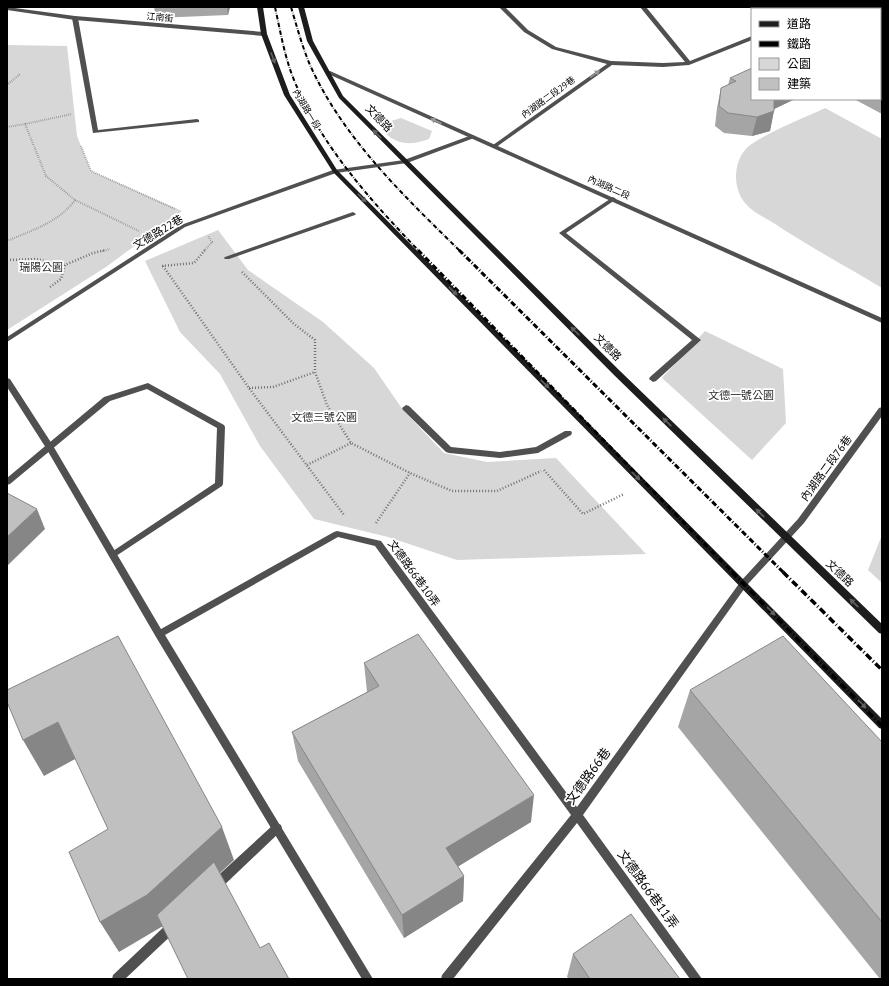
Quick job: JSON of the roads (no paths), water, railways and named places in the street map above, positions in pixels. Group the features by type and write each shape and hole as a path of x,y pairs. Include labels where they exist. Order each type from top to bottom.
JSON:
{"main road":[{"name":"內湖路一段","path":"260,7 264,34 287,95 335,171"},
{"path":"301,7 310,41 328,72"},
{"name":"文德路","path":"328,72 341,97 405,162 617,373 882,630"},
{"path":"335,171 882,724"}],"street":[{"path":"502,7 526,31 554,48 611,63 663,65 689,63 751,38"},
{"path":"643,7 689,63"},
{"name":"江南街","path":"7,8 75,18 264,34"},
{"path":"75,18 95,132 197,121"},
{"name":"內湖路二段29巷","path":"495,146 611,63"},
{"name":"內湖路二段","path":"328,72 882,321"},
{"name":"文德路22巷","path":"7,340 183,226 335,171 405,162 472,137"},
{"path":"613,199 562,233 697,340 653,379"},
{"path":"227,258 353,214"},
{"path":"7,381 49,446 159,634 368,979"},
{"path":"7,482 106,399 148,386 221,427 219,484 113,555"},
{"path":"406,408 449,450 500,455 538,450 568,433"},
{"name":"內湖路二段76巷","path":"744,583 787,538 882,410"},
{"name":"文德路66巷10弄","path":"159,634 337,534 378,543 577,816"},
{"name":"文德路66巷","path":"446,979 577,816 744,583"},
{"name":"文德路66巷11弄","path":"577,816 697,979"},
{"path":"208,893 277,828"},
{"path":"117,979 180,920"}],"railway":[{"path":"275,7 289,67 303,100 316,124 331,147 364,191 419,251"},
{"path":"291,7 310,65 339,117 396,187 460,251"},
{"path":"418,250 733,573"},
{"path":"459,250 784,573"},
{"path":"732,572 882,726"},
{"path":"783,572 882,670"}],"park label":[{"name":"瑞陽公園","path":"41,267"},
{"name":"文德一號公園","path":"741,395"},
{"name":"文德三號公園","path":"324,417"}]}
